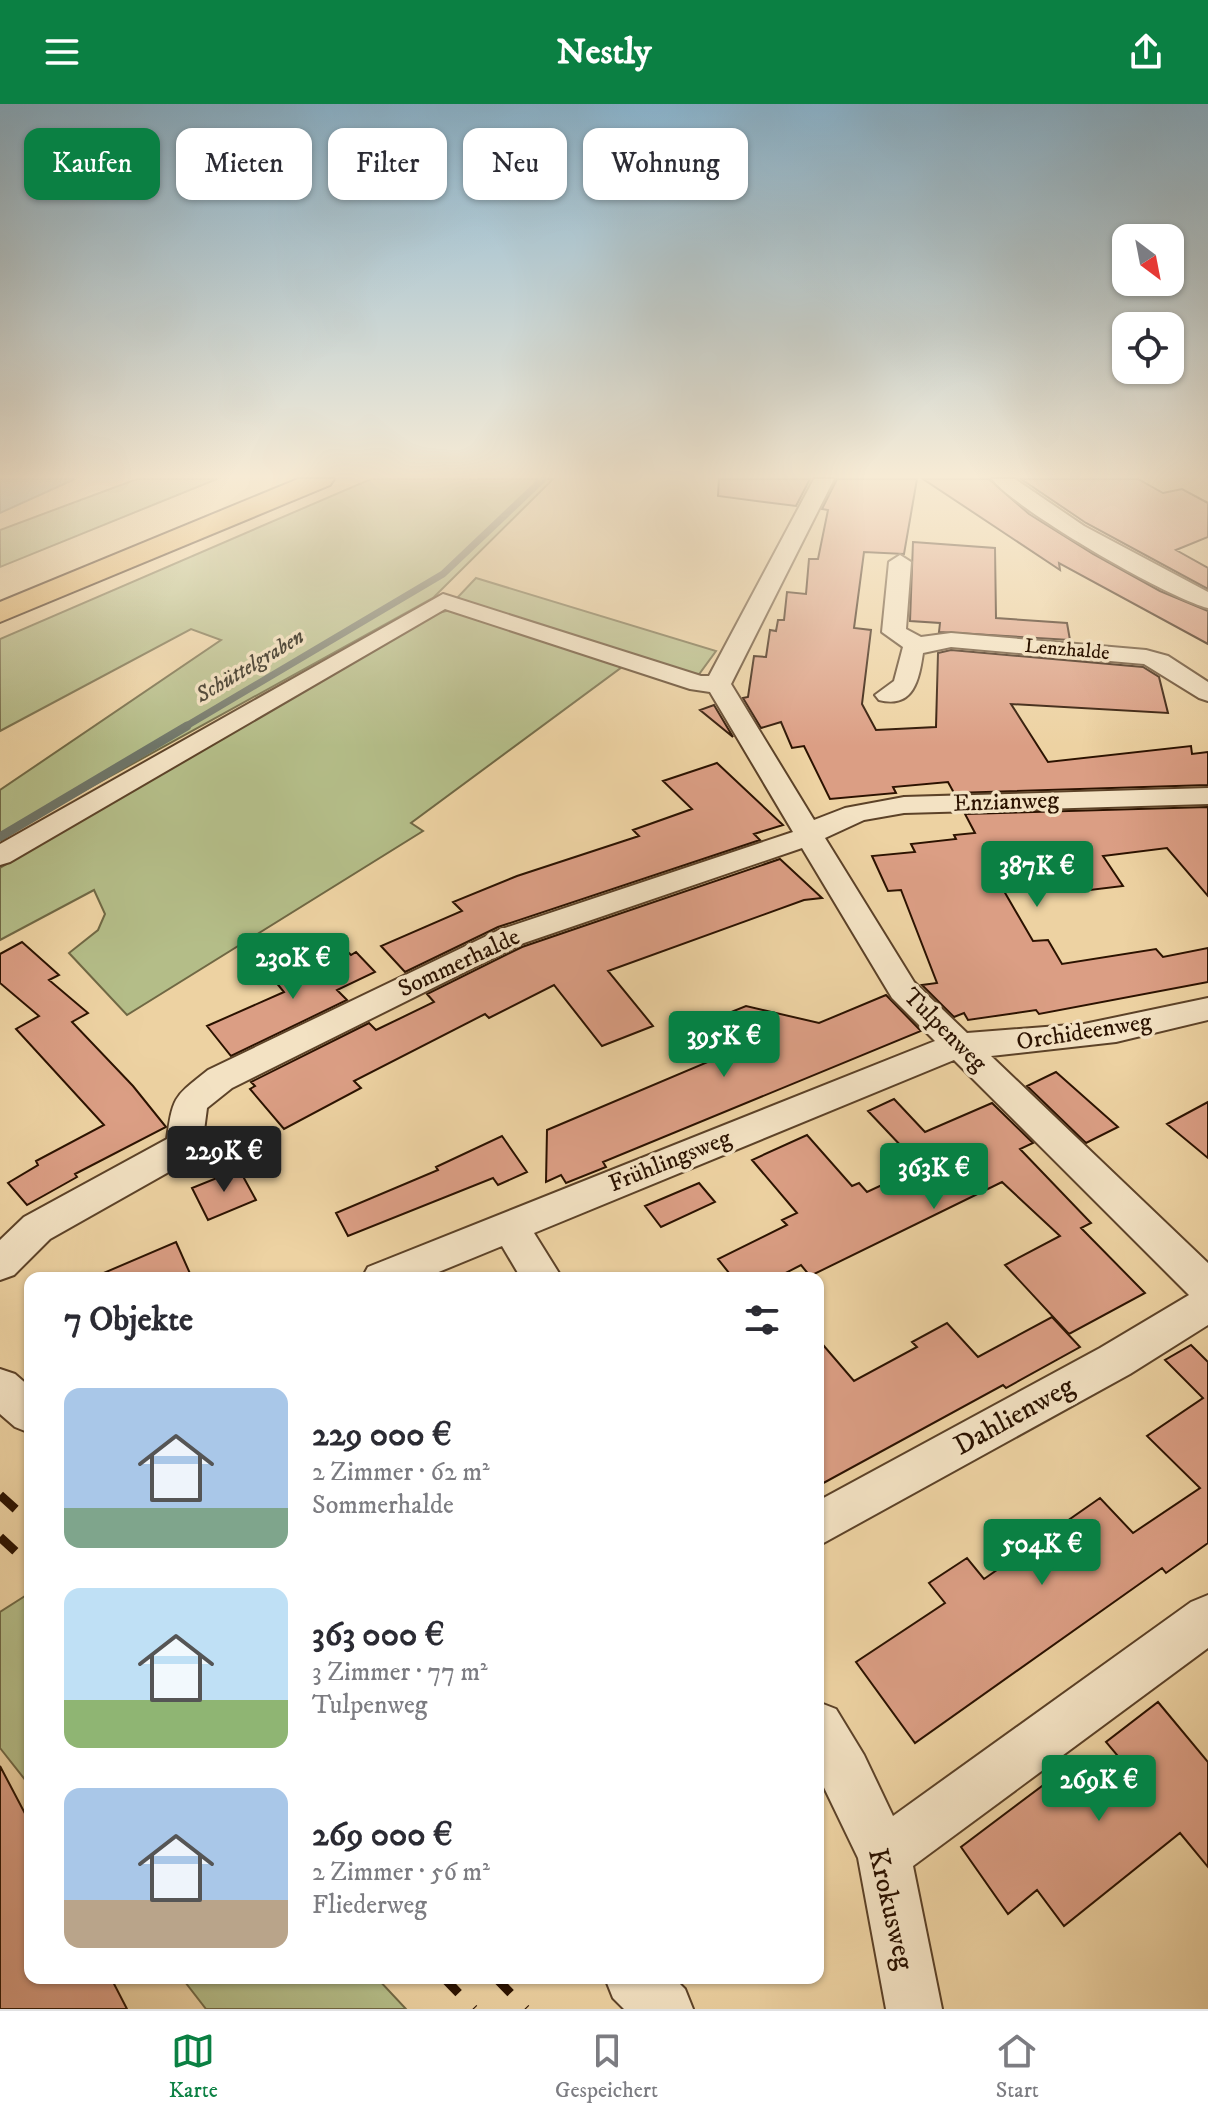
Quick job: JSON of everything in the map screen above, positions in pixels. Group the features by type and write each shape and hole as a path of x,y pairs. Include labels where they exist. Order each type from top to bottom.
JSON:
{"highway":[{"path":"0,593 61,568"},
{"path":"0,613 108,568"}],"street":[{"path":"0,856 443,601 699,684 718,684 778,568"},
{"path":"888,695 906,685 911,652 917,645 894,632 899,568"},
{"path":"1142,568 1208,601"},
{"name":"Lenzhalde","path":"917,645 951,640 1146,657 1159,661 1208,693"},
{"name":"Tulpenweg","path":"718,684 903,990 1207,1299"},
{"name":"Enzianweg","path":"811,835 824,824 845,817 904,805 1208,796"},
{"name":"Sommerhalde","path":"0,1264 37,1228 184,1146 190,1103 231,1073 510,937 811,835"},
{"name":"Orchideenweg","path":"958,1045 1017,1044 1087,1037 1208,1009"},
{"name":"Frühlingsweg","path":"396,1272 958,1045"},
{"path":"509,1225 538,1272"},
{"name":"Dahlienweg","path":"824,1522 1115,1361 1207,1299"},
{"path":"0,1387 24,1409"},
{"path":"884,1855 1208,1619"},
{"name":"Krokusweg","path":"824,1737 846,1773 884,1855 914,2009"},
{"path":"639,1984 665,2009"}],"green space":[{"path":"165,568 463,568 433,598 0,837 0,790 221,640 191,629 0,731 0,639"},
{"path":"476,578 716,651 697,677 457,598"},
{"path":"450,610 626,664 411,823 423,831 127,1015 69,953 98,930 105,914 94,890 0,940 0,868 431,615"},
{"path":"24,1597 24,1778 0,1748 0,1612"},
{"path":"187,1984 383,1984 406,2009 206,2009"}],"building":[{"path":"808,568 862,568 854,628 871,630 862,704 876,730 936,727 938,653 951,650 1143,667 1159,677 1168,713 1011,704 1048,762 1191,746 1192,754 1208,752 1208,785 954,793 948,782 893,787 896,793 830,799 804,746 792,748 781,722 761,728 743,698 748,697 754,656 766,657 770,630 776,631 778,620 784,620 787,592 806,594"},
{"path":"912,568 995,568 996,618 1067,623 1070,640 939,632 940,623 910,621"},
{"path":"1068,568 1118,568 1160,591 1208,611 1208,644"},
{"path":"1169,568 1208,568 1208,589"},
{"path":"714,705 733,737 700,710"},
{"path":"717,763 783,825 754,834 760,840 498,927 405,972 381,946 462,911 453,902 517,876 639,836 633,830 692,809 663,781"},
{"path":"1208,807 1208,896 1167,848 1103,856 1123,886 1090,890 1070,859 1066,860 1061,852 986,860 1033,941 1048,940 1062,964 1156,949 1163,957 1208,948 1208,982 1039,1014 1036,1010 968,1020 964,1013 954,1017 922,985 937,983 901,890 888,891 872,856 915,852 911,844 956,839 954,835 975,833 965,814"},
{"path":"780,859 822,898 804,900 608,971 653,1026 602,1046 554,985 489,1018 485,1014 354,1081 361,1088 284,1129 250,1089 255,1086 251,1082 369,1023 376,1030 434,1002 427,994 522,947"},
{"path":"22,942 59,975 49,980 88,1013 72,1022 133,1086 166,1127 75,1174 77,1177 27,1205 8,1183 38,1165 36,1161 104,1125 16,1029 39,1016 0,983 0,954"},
{"path":"344,948 351,955 356,952 375,972 337,990 347,1000 231,1056 207,1026 284,992 275,981"},
{"path":"886,995 921,1031 603,1162 606,1167 566,1183 561,1175 546,1182 547,1130 722,1056 694,1027 746,1006 819,1023"},
{"path":"1056,1072 1118,1127 1086,1143 1027,1086"},
{"path":"894,1099 925,1132 992,1103 1033,1143 1020,1149 1091,1223 1081,1228 1145,1293 1069,1334 1005,1265 1060,1236 1002,1182 818,1272 807,1272 801,1265 788,1272 728,1272 718,1259 787,1225 782,1220 797,1213 752,1160 807,1135 852,1186 859,1183 867,1192 921,1167 868,1111"},
{"path":"1208,1102 1208,1158 1167,1124"},
{"path":"502,1136 527,1172 498,1185 493,1178 348,1236 336,1213 438,1170 436,1167"},
{"path":"239,1169 256,1200 208,1220 192,1188"},
{"path":"699,1183 715,1202 661,1227 645,1206"},
{"path":"176,1242 189,1272 106,1272"},
{"path":"1052,1317 1080,1347 1006,1388 1003,1385 824,1483 824,1346 854,1381 917,1347 912,1342 947,1323 978,1357"},
{"path":"1191,1345 1208,1362 1208,1543 1166,1573 1162,1568 915,1743 856,1662 945,1603 929,1583 967,1558 984,1579 1100,1498 1133,1533 1200,1488 1147,1436 1203,1398 1165,1360"},
{"path":"1158,1702 1208,1762 1208,1867 1180,1833 1064,1926 1037,1890 1008,1914 961,1847 1062,1771 1086,1801 1128,1768 1106,1742"},
{"path":"0,1766 24,1812 24,1984 114,1984 127,2009 0,2009"}],"waterway":[{"name":"Schüttelgraben","path":"183,728 449,568"},
{"name":"Schüttelgraben","path":"0,837 187,726"}],"railway":[{"path":"0,1495 24,1517"},
{"path":"0,1537 24,1559"},
{"path":"450,1984 474,2009"},
{"path":"502,1984 526,2009"}]}
